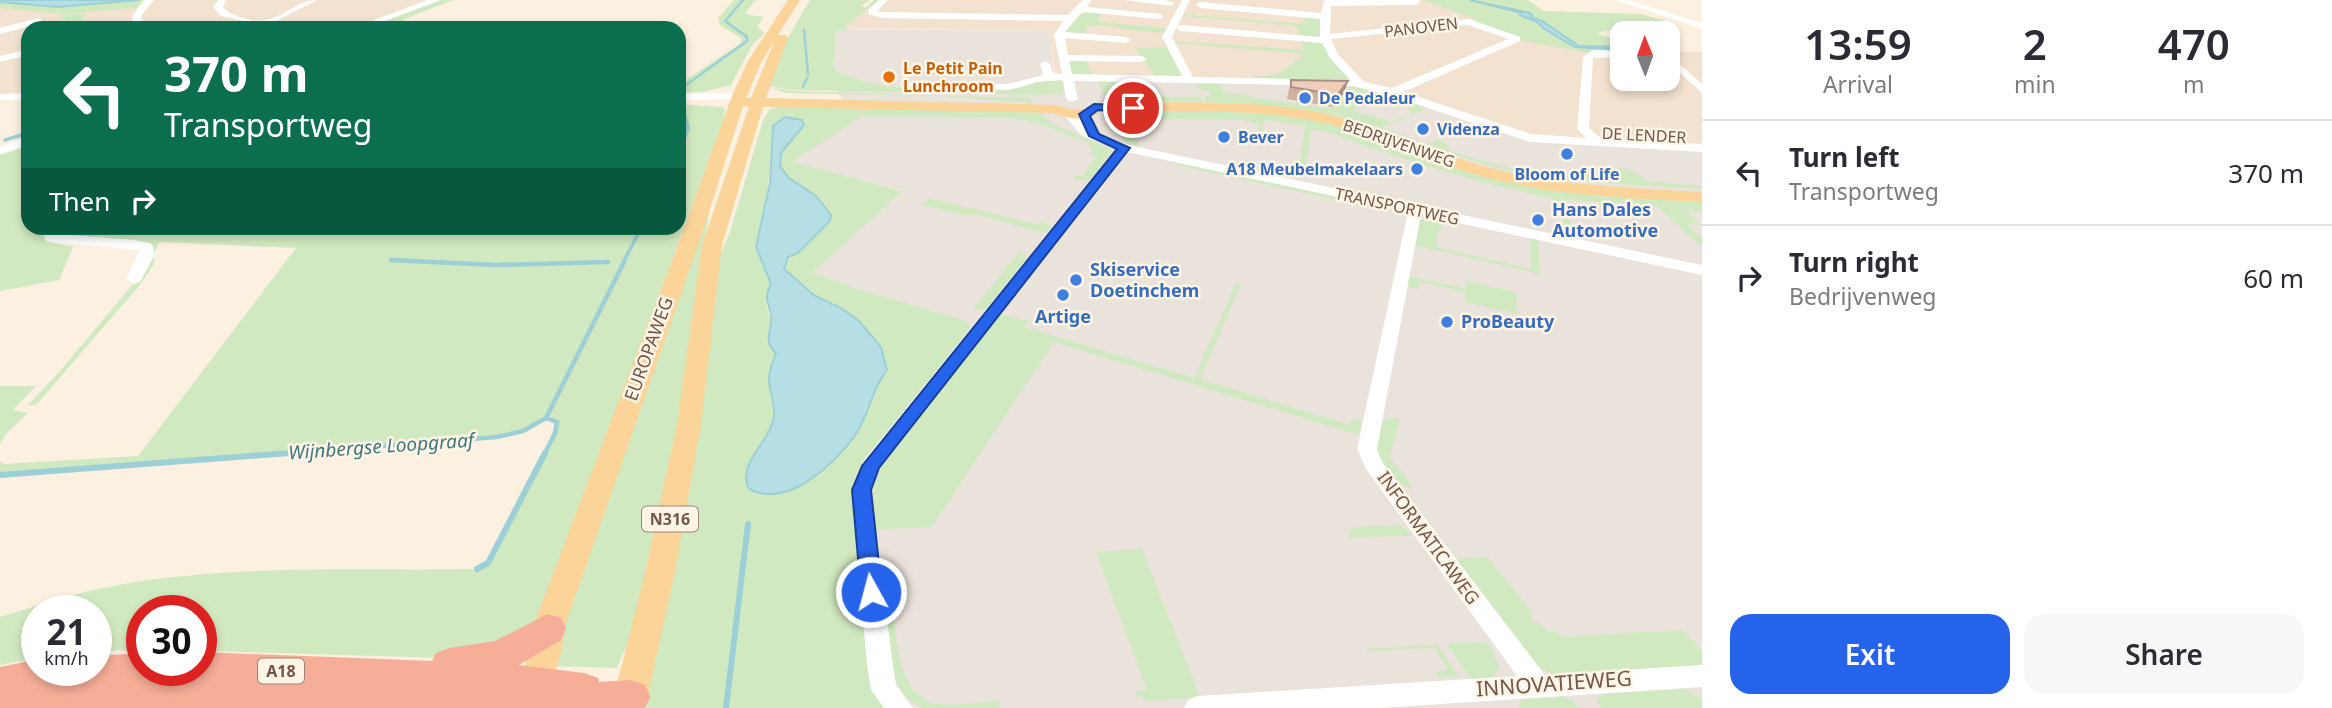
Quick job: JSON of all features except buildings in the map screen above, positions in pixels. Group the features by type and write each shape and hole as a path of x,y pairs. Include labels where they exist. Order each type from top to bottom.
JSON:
{"highway":[{"name":"A18","path":"361,675 409,663 479,663 524,647 548,629"},
{"path":"0,684 46,676 126,669"},
{"name":"A18","path":"217,669 361,675 530,698"},
{"name":"A18","path":"16,708 61,697 135,692 530,698 629,703"}],"main road":[{"name":"EUROPAWEG","path":"629,703 659,578 690,424 712,245 748,99 754,61 794,0"},
{"name":"EUROPAWEG","path":"530,698 546,651 548,629 748,99 806,0"},
{"name":"BEDRIJVENWEG","path":"748,99 1286,112 1350,125 1462,165 1535,183 1581,189 1702,197"}],"street":[{"path":"136,21 137,12 150,0"},
{"path":"222,0 218,7 224,14 251,21"},
{"path":"308,0 314,0"},
{"path":"271,21 314,0"},
{"path":"377,21 437,0"},
{"path":"884,0 871,12 882,15 1071,18"},
{"path":"1071,108 1059,35 1088,0"},
{"path":"1129,0 1146,4 1171,4"},
{"path":"1186,0 1167,37 1189,80"},
{"path":"1619,0 1702,26"},
{"path":"1360,84 1331,53 1325,38 1323,16 1328,1 1416,2"},
{"path":"1200,5 1323,16"},
{"path":"1082,9 1158,16"},
{"path":"983,16 986,28"},
{"name":"PANOVEN","path":"1325,38 1469,22 1517,39 1398,90"},
{"path":"0,31 21,25"},
{"path":"1181,28 1325,38"},
{"path":"1059,35 1126,40"},
{"name":"DE LENDER","path":"1598,142 1583,129 1588,57 1592,53 1610,54"},
{"path":"0,59 21,54"},
{"path":"1063,58 1142,59"},
{"path":"1680,69 1702,90"},
{"path":"905,85 1009,87 1036,79 1048,71 1067,78 1360,84 1398,90 1523,127 1586,132"},
{"path":"1398,90 1530,138 1702,148"},
{"path":"0,97 21,95"},
{"path":"686,99 748,99"},
{"name":"TRANSPORTWEG","path":"1071,108 1079,128 1124,148 1702,270"},
{"name":"DE LENDER","path":"1586,132 1702,139"},
{"path":"0,151 21,144"},
{"path":"900,708 884,690 878,652 863,519 862,490 871,466 1124,148"},
{"name":"INFORMATICAWEG","path":"1415,210 1367,449 1373,464 1448,568 1538,685"},
{"path":"50,235 51,238 146,247 147,254 134,279"},
{"name":"INNOVATIEWEG","path":"1197,708 1702,676"}],"shaded area":[{"path":"0,0 450,0 392,21 21,21 21,94 0,96"},
{"path":"874,0 1498,0 1578,47 1610,48 1610,91 1680,91 1680,51 1702,52 1702,146 1537,137 1055,75 1050,31 842,28"},
{"path":"835,29 1050,31 1054,77 1303,82 1373,88 1537,141 1702,151 1702,708 719,708 864,291 812,273 901,190 791,163 858,118 825,77"}],"green space":[{"path":"147,0 134,8 63,14 86,14 82,21 69,21 59,16 62,14 0,8 0,2 57,7"},
{"path":"442,0 453,0 402,20 409,21 382,21"},
{"path":"734,0 761,0 755,1 745,14 764,17 757,27 765,33 753,44 731,85 686,93 686,79 741,43 741,38 720,25 718,18"},
{"path":"810,0 870,0 861,6 866,7 874,0 880,0 843,28 851,28 836,32 833,64 836,71 857,79 902,88 949,90 1018,89 1041,80 1053,80 1064,84 1063,93 1041,95 793,90 770,86 784,44"},
{"path":"1423,0 1470,0 1513,13 1518,12 1476,0 1528,0 1544,11 1641,14 1666,21 1610,21 1610,31 1596,33 1610,38 1610,47 1579,46 1542,21 1529,17 1532,15 1520,13 1575,47 1610,49 1610,53 1588,53 1522,41 1477,20"},
{"path":"1087,11 1102,12 1098,22 1166,28 1174,18 1166,33 1107,25 1112,27 1087,25 1084,36 1064,32 1076,18"},
{"path":"1181,14 1305,24 1304,15 1320,19 1321,37 1299,36 1297,26 1181,16 1172,35 1174,41 1303,50 1300,39 1325,43 1350,80 1255,79 1252,76 1281,72 1304,54 1174,43 1170,35"},
{"path":"1162,35 1165,35 1184,77 1070,74 1068,61 1086,60 1092,74 1154,75 1135,47 1166,48"},
{"path":"1098,81 1141,81 1148,96 1200,97 1203,102 1110,100 1103,94"},
{"path":"1194,82 1224,82 1225,84 1220,85 1227,94 1241,94 1240,91 1252,97 1334,108 1350,87 1322,86 1353,85 1391,96 1384,100 1362,94 1355,105 1359,107 1352,110 1392,122 1412,113 1406,105 1411,102 1428,108 1382,127 1428,144 1438,139 1451,147 1447,150 1508,168 1547,175 1616,175 1611,168 1628,169 1648,181 1702,186 1702,189 1579,181 1506,170 1336,116 1280,107 1206,102 1204,97 1214,93 1198,88"},
{"path":"770,87 795,91 1030,98 1032,103 937,96 786,93"},
{"path":"686,104 725,109 724,120 686,223"},
{"path":"782,106 1040,111 1050,123 1113,150 1089,180 1077,180 1072,176 1082,176 1098,156 1090,154 1093,148 1086,142 1031,121 1011,118 862,116 792,162 902,191 813,273 966,321 971,327 856,473 852,485 868,676 874,691 887,708 643,708 718,260 730,232 763,120 770,109","holes":["785,117 802,120 803,124 781,153 778,185 830,221 798,253 770,254 801,297 873,337 755,452 770,428 776,408 768,378 776,354 768,332 771,323 766,304 771,284 762,259 773,126"]},
{"path":"1110,110 1258,112 1324,121 1495,177 1702,200 1702,212 1685,211 1702,225 1687,224 1702,238 1702,247 1658,207 1560,199 1574,229 1565,227 1552,198 1442,170 1320,130 1311,129 1305,172 1299,171 1305,126 1265,120 1261,133 1258,133 1259,124 1242,120 1157,119 1155,116 1142,116 1134,119 1136,125 1131,127 1140,146 1124,143"},
{"path":"21,146 21,235 45,235 46,241 73,247 59,280 0,291 0,153"},
{"path":"1153,156 1371,204 1370,207 1185,167"},
{"path":"929,198 1039,225 1043,221 1052,227 1048,232 1041,232 978,215 959,214 922,205"},
{"path":"711,201 669,481 629,640 617,668 547,666"},
{"path":"1429,218 1443,219 1441,231 1438,230 1436,247 1531,269 1531,238 1538,239 1540,274 1414,245 1419,221"},
{"path":"53,235 681,235 545,604 532,625 522,634 448,658 217,651 217,595 126,595 126,650 112,651 112,595 75,595 163,578 253,571 477,569 488,563 555,433 557,423 546,418 525,432 479,439 0,475 0,462 4,464 138,456 296,248 159,242 154,254 154,264 140,285 36,405 28,405 145,270 149,249"},
{"path":"1019,252 1026,255 1027,259 986,310 972,310"},
{"path":"1409,276 1466,289 1467,281 1516,292 1517,314 1465,302 1465,292 1420,282 1418,289 1407,287"},
{"path":"1236,283 1241,284 1200,379 1350,425 1351,419 1362,420 1359,435 1054,342 932,527 875,530 870,497 873,479 998,314 1028,321 1024,327 1194,378"},
{"path":"0,386 36,386 13,410 28,413 6,434 0,444"},
{"path":"1400,419 1390,457 1414,488 1398,485 1375,454 1382,421"},
{"path":"1400,525 1410,533 1408,536 1348,538 1352,527"},
{"path":"1142,549 1199,695 1196,698 1147,701 1133,692 1147,690 1096,552"},
{"path":"1487,557 1534,614 1529,614 1532,622 1541,624 1548,632 1558,632 1562,637 1682,630 1702,650 1702,668 1558,676 1538,667 1449,559"},
{"path":"21,611 21,661 0,665 0,617"},
{"path":"894,616 904,672 919,695 930,702 946,705 1000,700 999,708 922,708 911,701 897,682 890,658 885,620"},
{"path":"1481,642 1491,646 1499,666 1495,675 1489,679 1472,681 1447,644"},
{"path":"1437,644 1459,677 1443,676 1441,680 1433,671 1448,670 1435,648 1365,649"},
{"path":"1685,689 1702,699 1702,708 1601,708 1596,699 1605,694"},
{"path":"1562,697 1570,699 1580,708 1519,708 1521,700"}],"water":[{"path":"0,0 139,0 57,7"},
{"path":"1470,0 1530,13 1530,17 1542,21 1579,46 1610,47 1610,49 1575,47 1537,22 1520,15 1521,13"},
{"path":"785,117 802,120 804,125 781,153 780,166 789,178 816,196 831,215 830,221 798,253 788,257 784,269 815,296 841,308 859,321 881,347 887,370 877,386 859,429 834,460 808,481 793,489 764,494 749,489 746,481 748,466 770,429 774,410 769,378 776,354 770,346 771,317 767,300 771,284 756,247 770,183 773,126"}],"waterway":[{"name":"Wijnbergse Loopgraaf","path":"686,85 747,41 747,37 725,21 743,0"},
{"path":"804,30 808,74"},
{"path":"803,87 807,78"},
{"name":"Wijnbergse Loopgraaf","path":"686,120 686,133"},
{"path":"5,140 21,135"},
{"name":"Wijnbergse Loopgraaf","path":"624,261 637,235"},
{"path":"419,261 391,260 496,265 608,262"},
{"name":"Wijnbergse Loopgraaf","path":"546,418 625,260"},
{"name":"Wijnbergse Loopgraaf","path":"266,455 497,437 523,431 546,418"},
{"path":"545,453 555,433 557,422 546,418"},
{"name":"Wijnbergse Loopgraaf","path":"0,475 290,453"},
{"path":"477,569 488,563 545,453"},
{"path":"726,708 748,524"}],"place":[{"name":"Le Petit Pain Lunchroom","path":"889,77"},
{"name":"De Pedaleur","path":"1305,98"},
{"name":"Videnza","path":"1423,129"},
{"name":"Bever","path":"1224,137"},
{"name":"Bloom of Life","path":"1567,154"},
{"name":"A18 Meubelmakelaars","path":"1417,169"},
{"name":"Hans Dales Automotive","path":"1538,220"},
{"name":"Skiservice Doetinchem","path":"1076,280"},
{"name":"Artige","path":"1063,295"},
{"name":"ProBeauty","path":"1447,322"}],"route":[{"path":"871,592 862,490 871,466 1124,148 1095,136 1089,129 1084,114 1094,110 1094,107 1133,108"}]}
